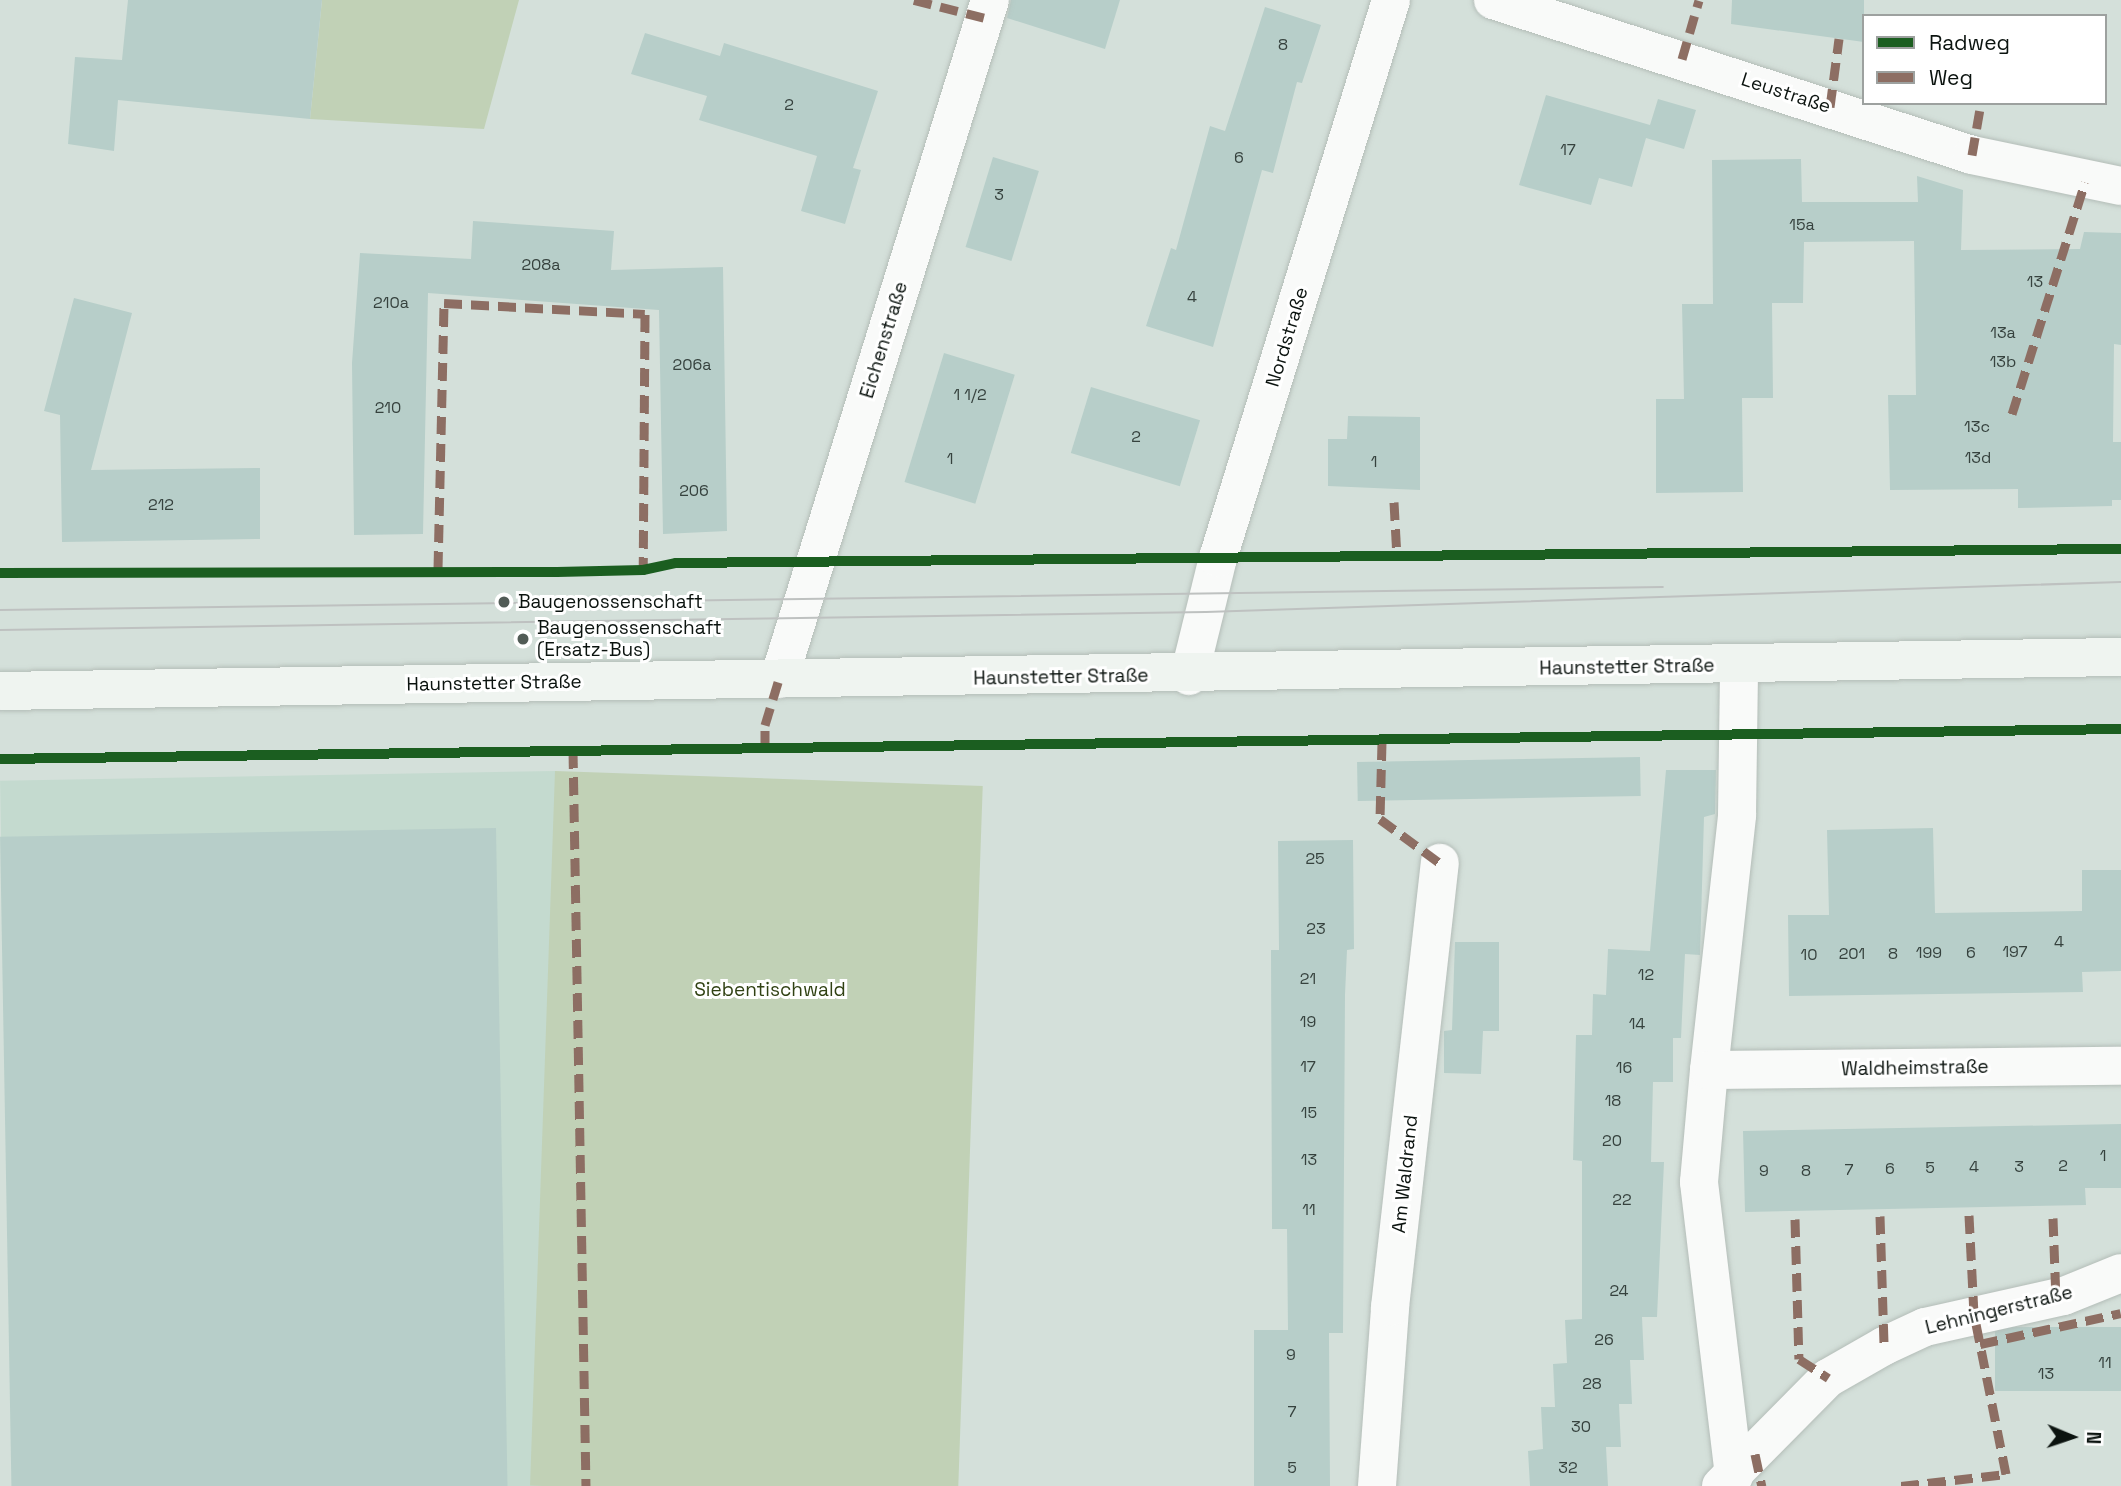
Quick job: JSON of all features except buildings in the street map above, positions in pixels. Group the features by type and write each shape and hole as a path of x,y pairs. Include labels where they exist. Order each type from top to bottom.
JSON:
{"main road":[{"name":"Haunstetter Straße","path":"0,691 779,679 1189,676 2121,657"}],"street":[{"name":"Eichenstraße","path":"779,679 990,0"},
{"name":"Nordstraße","path":"1189,676 1219,558 1391,0"},
{"name":"Leustraße","path":"1493,0 1972,155 2121,187"},
{"path":"1728,1481 1699,1182 1737,814 1739,665"},
{"name":"Am Waldrand","path":"1377,1486 1390,1307 1440,863"},
{"name":"Waldheimstraße","path":"1709,1070 2121,1066"},
{"name":"Lehningerstraße","path":"1728,1481 1828,1378 1884,1346 1925,1327 2064,1296 2121,1273"}],"shaded area":[{"path":"555,771 567,1486 12,1486 0,781"}],"green space":[{"path":"322,0 519,0 484,129 310,119"},
{"name":"Siebentischwald","path":"555,771 983,786 958,1486 530,1486"}],"tram line":[{"path":"0,630 1206,612 2121,582"},
{"path":"0,610 1663,587"}],"marked path":[{"path":"914,0 985,18"},
{"path":"1682,59 1699,0"},
{"path":"1830,107 1839,39"},
{"path":"1972,155 1981,105"},
{"path":"2012,414 2085,182"},
{"path":"438,569 444,303 645,314 643,570"},
{"path":"1394,502 1397,557"},
{"path":"765,748 765,725 779,679"},
{"path":"1382,742 1380,819 1440,863"},
{"path":"573,750 586,1486"},
{"path":"1901,1486 2006,1474 1974,1314 1969,1215"},
{"path":"1880,1216 1884,1346"},
{"path":"2053,1218 2056,1298"},
{"path":"1795,1219 1799,1359 1828,1378"},
{"path":"1980,1344 2121,1313"},
{"path":"1755,1454 1762,1486"}],"cycle path":[{"path":"0,573 557,572 643,570 676,563 2121,549"},
{"path":"0,759 2121,729"}],"place":[{"name":"Baugenossenschaft","path":"504,602"},
{"name":"Baugenossenschaft (Ersatz-Bus)","path":"523,639"}]}
